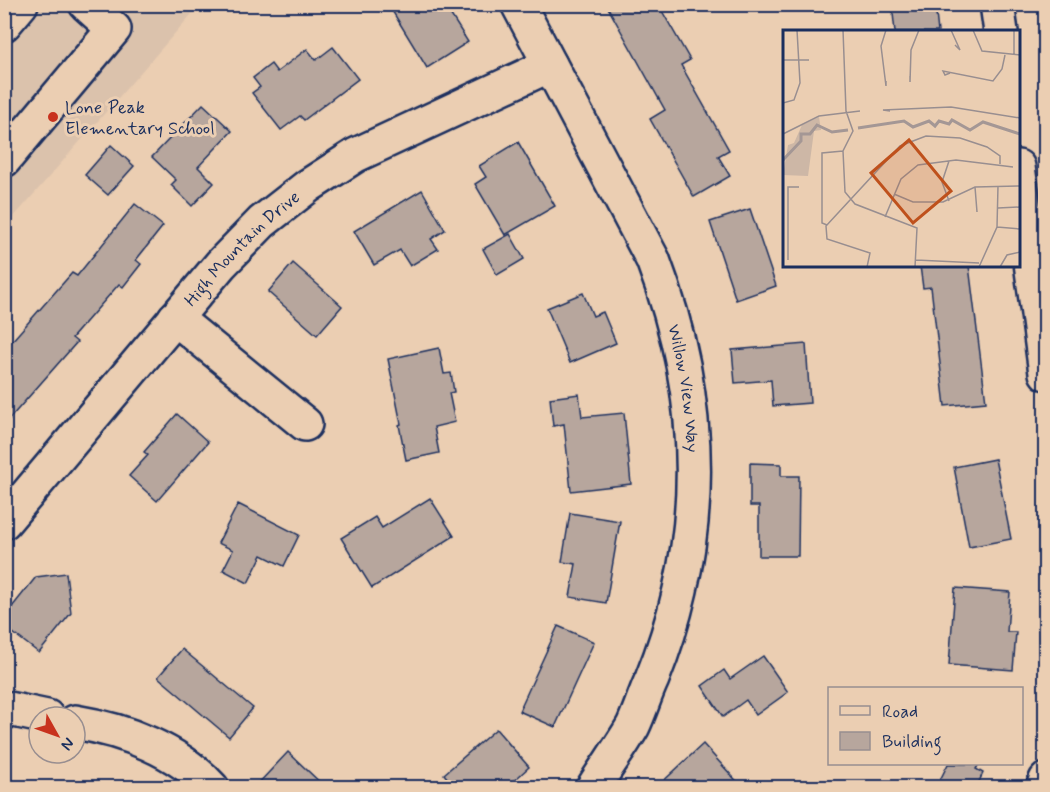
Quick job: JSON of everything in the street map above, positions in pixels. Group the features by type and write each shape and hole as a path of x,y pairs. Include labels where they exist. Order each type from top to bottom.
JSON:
{"street":[{"path":"4,24 21,4"},
{"path":"4,160 114,28 86,4"},
{"name":"Willow View Way","path":"518,4 653,260 669,304 680,349 692,423 694,498 685,573 664,649 633,725 593,788"},
{"path":"997,4 1001,30"},
{"name":"High Mountain Drive","path":"4,522 221,264 262,222 308,186 356,155 550,65"},
{"path":"1020,182 1046,373"},
{"path":"175,318 304,424"},
{"path":"4,708 27,713"},
{"path":"87,725 132,736 171,755 212,788"},
{"path":"1043,788 1046,780"}],"shaded area":[{"name":"Lone Peak Elementary School","path":"5,5 193,5 197,8 5,227"}],"building":[{"path":"388,4 444,4 468,42 427,68"},
{"path":"606,4 658,4 690,60 681,65 729,150 718,156 730,176 694,197 650,119 665,110"},
{"path":"892,4 935,4 938,30 895,30"},
{"path":"333,47 358,79 304,120 300,116 281,130 252,93 260,87 253,78 271,64 277,72 307,49 316,60"},
{"path":"203,104 232,131 198,167 214,183 192,206 171,185 176,180 152,157"},
{"path":"518,142 555,206 505,235 475,184 486,177 479,166"},
{"path":"111,145 134,166 108,195 85,175"},
{"path":"422,190 445,230 431,239 438,249 410,266 400,250 374,265 354,231"},
{"path":"135,204 163,226 136,260 141,264 123,287 119,284 72,338 77,342 4,425 4,350 72,273 77,276"},
{"path":"750,209 776,286 736,300 710,222"},
{"path":"510,234 524,259 497,275 483,249"},
{"path":"293,263 342,306 317,335 268,292"},
{"path":"920,267 969,267 986,402 945,406 931,287 923,288"},
{"path":"583,293 593,316 603,312 616,343 570,363 547,308"},
{"path":"806,344 810,403 773,406 771,380 735,383 732,350"},
{"path":"439,348 444,374 451,373 454,392 449,393 455,422 434,427 439,453 406,460 388,359"},
{"path":"579,394 582,417 624,413 631,484 571,491 564,424 553,426 550,398"},
{"path":"177,414 208,442 157,501 129,476 148,455 144,452"},
{"path":"995,459 1011,539 969,547 954,467"},
{"path":"750,463 781,464 781,476 799,476 798,556 759,556 759,506 750,506"},
{"path":"430,498 454,536 372,588 341,538 375,517 382,528"},
{"path":"238,504 299,535 284,566 262,555 248,583 223,570 233,550 218,543"},
{"path":"570,513 620,521 606,603 570,597 576,564 562,562"},
{"path":"66,573 71,613 39,653 4,626 4,617 36,577"},
{"path":"955,588 1010,592 1007,632 1016,632 1013,670 949,665"},
{"path":"558,626 594,642 555,727 519,711"},
{"path":"182,649 253,708 229,737 158,677"},
{"path":"763,656 788,692 756,715 746,700 723,717 702,686 724,670 730,679"},
{"path":"496,729 529,767 506,788 455,788 444,774"},
{"path":"703,744 743,788 656,788"},
{"path":"288,752 326,788 254,788"},
{"path":"948,765 978,765 976,769 983,773 976,788 936,788"}],"place":[{"name":"Lone Peak Elementary School","path":"53,117"}]}
